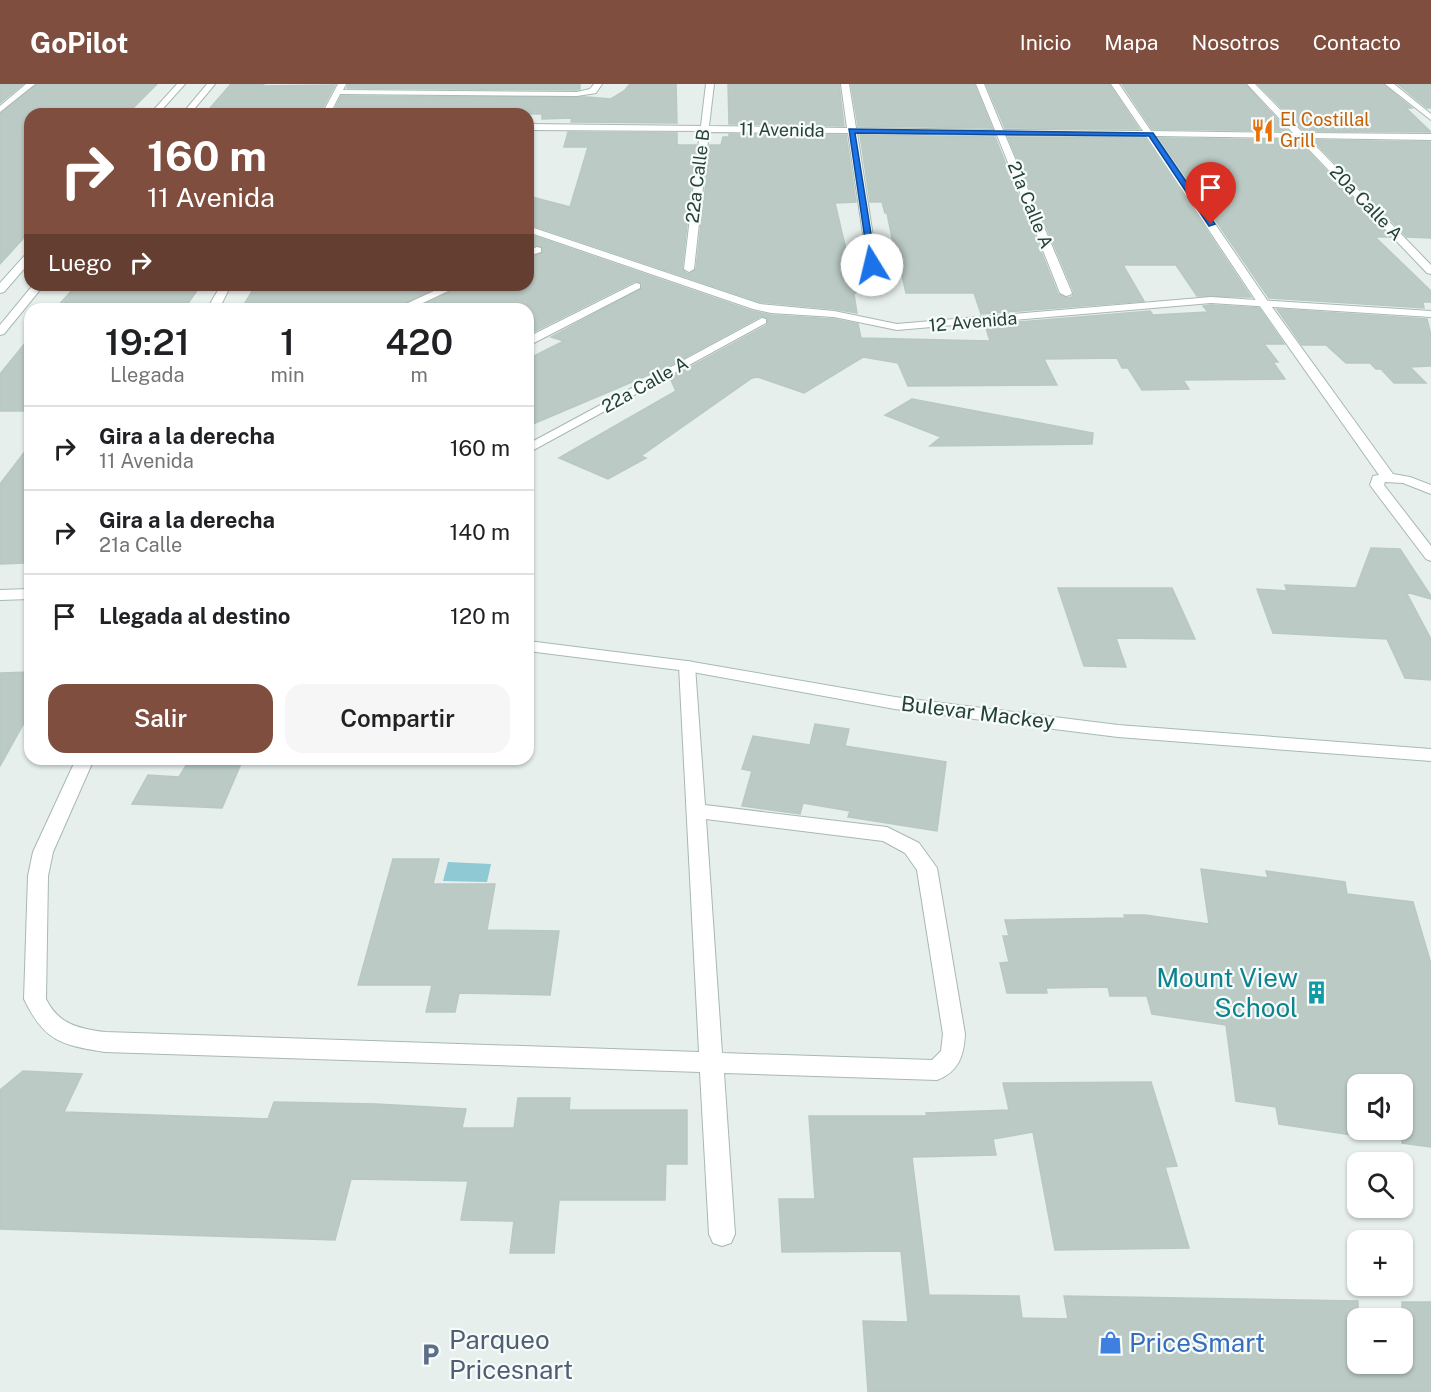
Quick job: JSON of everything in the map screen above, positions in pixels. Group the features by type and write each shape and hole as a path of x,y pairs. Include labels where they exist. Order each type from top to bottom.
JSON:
{"street":[{"path":"0,110 31,84"},
{"path":"159,108 181,84"},
{"path":"191,108 211,84"},
{"path":"329,108 342,84"},
{"path":"338,92 588,93 595,90 597,84"},
{"name":"22a Calle B","path":"689,268 703,129 710,84"},
{"path":"845,84 876,288"},
{"name":"21a Calle A","path":"980,84 1066,293"},
{"path":"1116,84 1263,302 1388,477"},
{"name":"20a Calle A","path":"1251,84 1431,271"},
{"path":"1389,84 1431,118"},
{"name":"11 Avenida","path":"534,127 1431,138"},
{"name":"12 Avenida","path":"534,231 757,307 834,314 886,326 910,327 1211,300 1431,314"},
{"path":"0,290 4,280 24,261"},
{"path":"534,339 636,286"},
{"path":"24,303 34,291"},
{"path":"415,303 442,291"},
{"path":"0,332 24,303"},
{"name":"22a Calle A","path":"534,445 762,321"},
{"path":"1431,489 1404,479 1388,477 1378,479 1377,485 1431,556"},
{"path":"0,595 24,594"},
{"name":"Bulevar Mackey","path":"534,647 687,666 895,703 1118,731 1431,755"},
{"path":"687,666 722,1234"},
{"path":"82,765 43,852 38,876 35,999 42,1016 56,1029 80,1038 105,1042 937,1070 952,1055 954,1034 927,868 912,848 887,834 697,811"}],"water":[{"path":"448,862 491,864 487,882 443,881"}],"building":[{"path":"0,84 23,84 0,103"},
{"path":"37,84 157,84 133,108 24,108 24,238 0,264 0,114"},
{"path":"231,84 335,85 323,108 210,108"},
{"path":"348,84 580,84 580,89 347,88"},
{"path":"630,84 676,84 677,123 571,122 572,118 542,119 542,114 534,114 534,108 335,108 341,96 611,99"},
{"path":"728,84 839,84 844,126 729,124"},
{"path":"851,84 974,84 992,128 858,126"},
{"path":"986,84 1109,84 1139,129 1005,128"},
{"path":"1122,84 1245,84 1288,131 1152,129"},
{"path":"1258,84 1383,84 1412,108 1406,108 1431,132 1304,131"},
{"path":"1398,84 1431,84 1431,108 1427,108"},
{"path":"568,132 677,133 677,145 696,145 682,269 688,274 696,269 710,145 721,145 723,137 729,137 729,134 846,135 856,202 835,203 848,258 864,258 868,284 854,294 857,313 760,302 534,226 534,198 570,207 588,147 564,147"},
{"path":"860,135 995,137 1058,294 1067,298 1072,297 1074,292 1008,137 1145,138 1251,297 1197,296 1176,265 1123,265 1144,301 981,314 974,293 906,293 899,263 881,275 879,258 896,258 887,213 885,213 882,202 870,202"},
{"path":"1159,138 1297,140 1390,237 1375,237 1431,291 1431,302 1423,302 1424,308 1269,298"},
{"path":"1313,140 1431,142 1431,238 1407,237"},
{"path":"534,236 752,311 771,315 834,319 858,324 861,338 990,341 985,325 1150,311 1153,315 1208,312 1203,306 1211,305 1259,308 1284,344 1264,344 1278,362 1273,362 1285,379 1183,380 1189,389 1142,390 1128,368 1122,368 1117,358 1044,359 1057,385 908,386 898,363 863,357 804,393 758,377 752,378 641,456 646,458 608,479 559,458 676,391 670,378 767,325 768,319 761,316 665,368 534,423 534,356 564,341 551,337 642,288 642,283 635,281 535,331 534,303 427,303 451,291 534,291 534,256 543,252 542,246 534,247"},
{"path":"71,291 197,291 188,303 60,303"},
{"path":"252,291 430,291 405,303 245,303"},
{"path":"1277,309 1427,319 1431,335 1431,366 1410,367 1426,383 1394,383 1381,369 1376,369 1370,363 1346,363 1326,345 1302,345"},
{"path":"24,344 24,411 0,411 0,374"},
{"path":"912,399 1093,433 1092,444 930,446 941,437 885,415"},
{"path":"24,453 24,563 0,564 0,484"},
{"path":"1371,548 1400,549 1431,596 1431,599 1406,592 1431,639 1431,680 1405,678 1387,639 1273,633 1257,589 1287,591 1285,585 1356,588"},
{"path":"1058,588 1172,588 1195,639 1116,638 1126,667 1084,666"},
{"path":"24,672 24,723 0,766 0,673"},
{"path":"815,724 849,729 845,746 946,762 937,831 848,817 850,811 803,803 800,814 742,806 752,771 742,769 753,736 810,745"},
{"path":"186,765 240,765 222,808 132,804 148,775 179,777"},
{"path":"393,859 439,859 433,884 495,884 487,930 559,931 550,995 459,993 455,1012 426,1012 432,985 358,985"},
{"name":"Mount View School","path":"1201,869 1268,878 1266,871 1345,882 1347,894 1413,902 1431,964 1431,1147 1402,1143 1402,1140 1413,1140 1413,1074 1347,1074 1347,1134 1279,1124 1276,1107 1236,1101 1226,1025 1152,1014 1147,996 1110,996 1108,987 1046,988 1047,993 1007,993 1000,963 1009,962 1003,936 1009,936 1005,920 1125,918 1124,915 1145,915 1209,924"},
{"path":"23,1071 82,1074 64,1112 268,1119 274,1102 376,1104 466,1109 462,1128 514,1128 518,1098 570,1098 569,1110 687,1110 687,1164 666,1164 665,1200 559,1200 554,1253 510,1253 514,1221 461,1220 468,1181 351,1179 335,1240 0,1229 0,1090"},
{"path":"1151,1082 1177,1166 1165,1167 1189,1248 1055,1250 1033,1132 993,1139 996,1155 912,1157 929,1295 1019,1296 1022,1318 1068,1319 1064,1296 1358,1301 1358,1308 1347,1308 1347,1374 1413,1374 1413,1308 1402,1308 1402,1302 1431,1302 1431,1392 868,1392 863,1321 908,1322 901,1251 782,1252 779,1199 815,1199 809,1116 927,1116 926,1113 1009,1110 1003,1083"}],"place":[{"name":"El Costillal Grill","path":"1262,130"},
{"name":"Mount View School","path":"1316,993"},
{"name":"PriceSmart","path":"1111,1343"},
{"name":"Parqueo Pricesnart","path":"431,1355"}],"route":[{"path":"872,265 851,131 1151,134 1211,224"}]}
